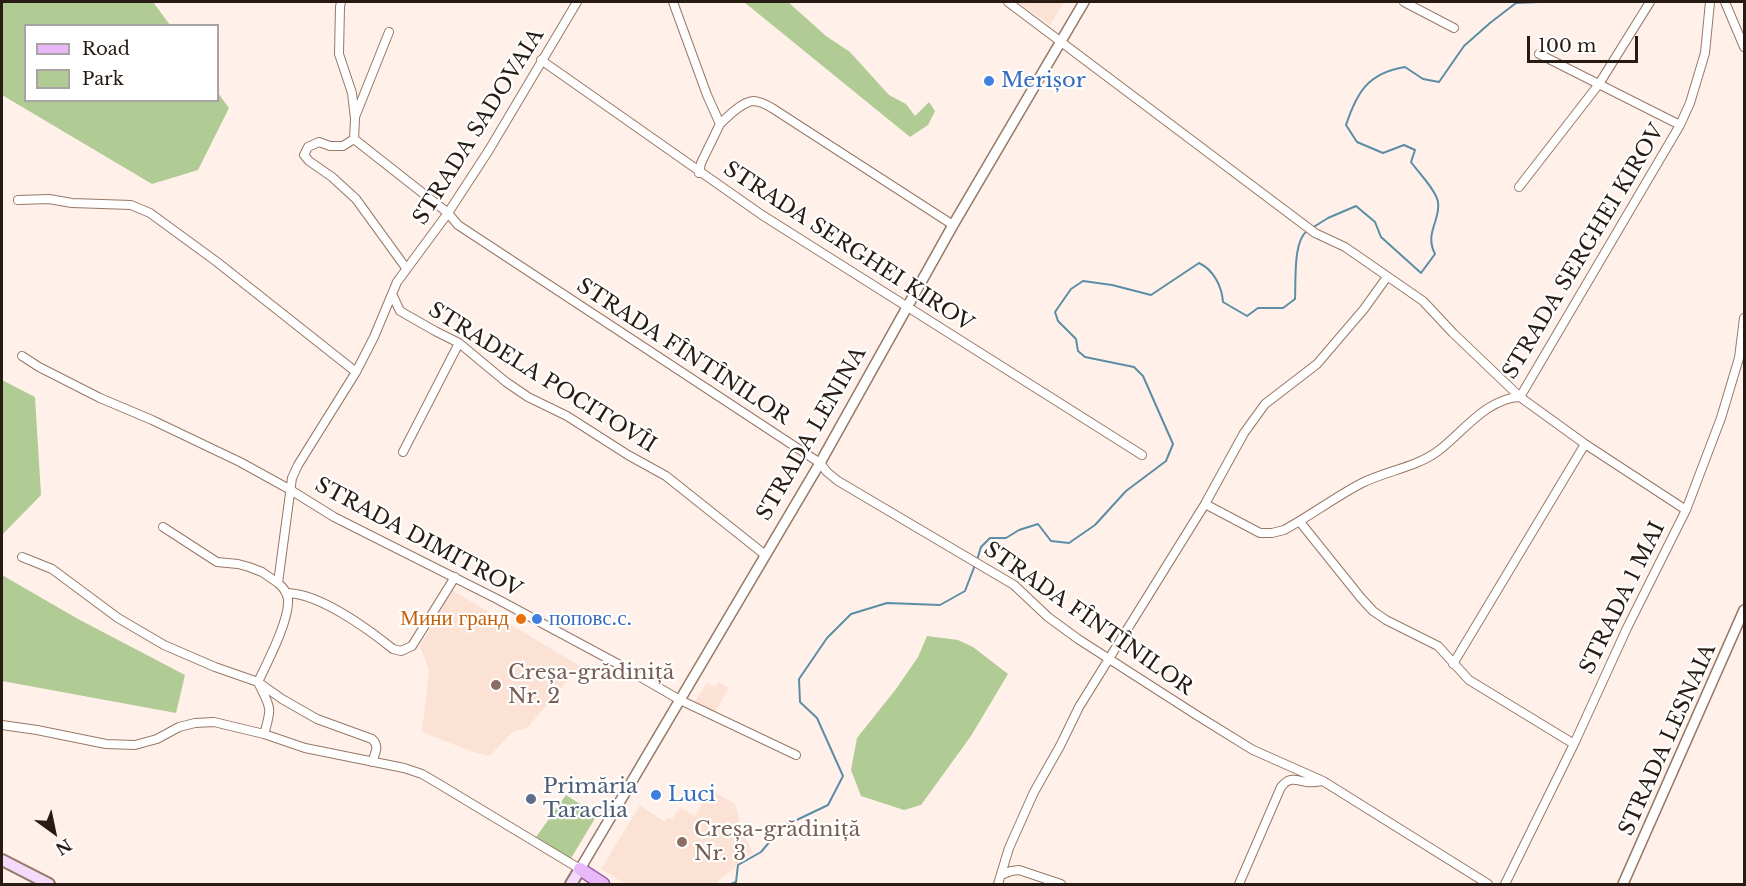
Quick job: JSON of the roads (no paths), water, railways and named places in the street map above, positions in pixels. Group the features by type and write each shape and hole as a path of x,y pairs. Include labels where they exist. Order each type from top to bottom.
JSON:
{"main road":[{"path":"2,860 49,885"},
{"name":"STRADA LENINA","path":"571,885 580,869"},
{"path":"580,869 603,885"}],"street":[{"path":"341,2 339,54 352,93 355,119 354,139 343,146 319,142 308,147 304,155 356,199 406,268"},
{"name":"STRADA SADOVAIA","path":"278,583 289,489 298,465 356,372 406,268 429,242 489,150 577,2"},
{"path":"673,2 720,124"},
{"path":"1008,2 1301,223 1315,233 1345,247 1423,301 1520,397 1585,444 1686,510"},
{"name":"STRADA LENINA","path":"580,869 764,554 820,463 953,225 1084,2"},
{"path":"1404,2 1454,28"},
{"path":"1519,188 1599,84 1650,2"},
{"name":"STRADA SERGHEI KIROV","path":"1205,504 1260,533 1284,530 1360,484 1392,470 1425,460 1490,408 1511,397 1520,397 1680,125 1690,103 1705,53 1710,2"},
{"path":"1725,2 1744,47"},
{"path":"355,119 389,32"},
{"path":"1539,54 1680,125"},
{"name":"STRADA SERGHEI KIROV","path":"541,60 699,173 1142,455"},
{"path":"699,173 701,163 720,124 745,104 754,101 763,104 953,225"},
{"name":"STRADA FÎNTÎNILOR","path":"354,139 448,213 458,225 820,463 838,481 1014,585 1048,617 1078,639 1253,750 1323,781 1488,885"},
{"path":"18,200 131,205 150,213 217,262 356,372"},
{"path":"998,885 1009,848 1034,792 1079,707 1205,504 1244,433 1258,412 1278,393 1317,364 1364,309 1387,277"},
{"name":"STRADELA POCITOVÎI","path":"392,294 400,311 459,343 513,387 576,421 628,455 666,476 764,554"},
{"name":"STRADA 1 MAI","path":"1505,885 1574,744 1627,628 1686,510 1721,418 1739,358 1744,318"},
{"path":"403,452 459,343"},
{"name":"STRADA DIMITROV","path":"22,356 100,398 240,462 334,517 455,577 618,664 680,700 796,755"},
{"path":"1453,664 1585,444"},
{"path":"1300,522 1373,611 1438,646 1469,680 1574,744"},
{"path":"163,527 217,562 238,564 262,572 278,583 286,593 288,599 284,620 258,682"},
{"path":"22,557 52,569 118,618 164,645 258,682 282,699 317,718 372,739 376,742 377,747 372,762"},
{"path":"286,593 309,597 338,612 398,651 405,651 412,646 455,577"},
{"name":"STRADA LESNAIA","path":"1623,885 1744,610"},
{"path":"258,682 270,704 270,716 264,734"},
{"path":"2,725 106,744 135,745 157,739 179,727 214,722 264,734 305,748 404,768 422,774 580,869"},
{"path":"1239,885 1281,787 1291,779 1308,782 1323,781"},
{"path":"1001,875 1019,870 1061,885"}],"waterway":[{"path":"1312,228 1356,206 1375,222 1381,237 1421,273 1435,254 1431,240 1438,209 1437,197 1411,162 1415,150 1404,145 1383,153 1357,142 1346,125 1355,103 1373,79 1392,70 1405,67 1423,79 1439,82 1464,46 1490,23 1516,3 1538,2"},
{"path":"977,560 981,547 990,538 1006,538 1019,530 1038,524 1051,541 1069,543 1095,525 1126,491 1166,461 1173,444 1143,376 1134,367 1085,357 1078,351 1076,339 1058,321 1055,312 1071,289 1083,281 1112,285 1151,295 1199,263 1209,270 1216,280 1223,302 1247,316 1258,308 1283,308 1295,299 1297,252 1299,243 1307,231"},
{"path":"731,884 736,882 738,865 761,852 782,827 828,805 843,776 817,718 800,702 799,679 827,638 851,614 887,603 940,605 965,591 975,565"}],"place":[{"name":"Merișor","path":"989,81"},
{"name":"Мини гранд","path":"521,619"},
{"name":"поповс.с.","path":"537,619"},
{"name":"Creșa-grădiniță Nr. 2","path":"496,685"},
{"name":"Luci","path":"656,795"},
{"name":"Primăria Taraclia","path":"531,799"},
{"name":"Creșa-grădiniță Nr. 3","path":"682,842"}]}
